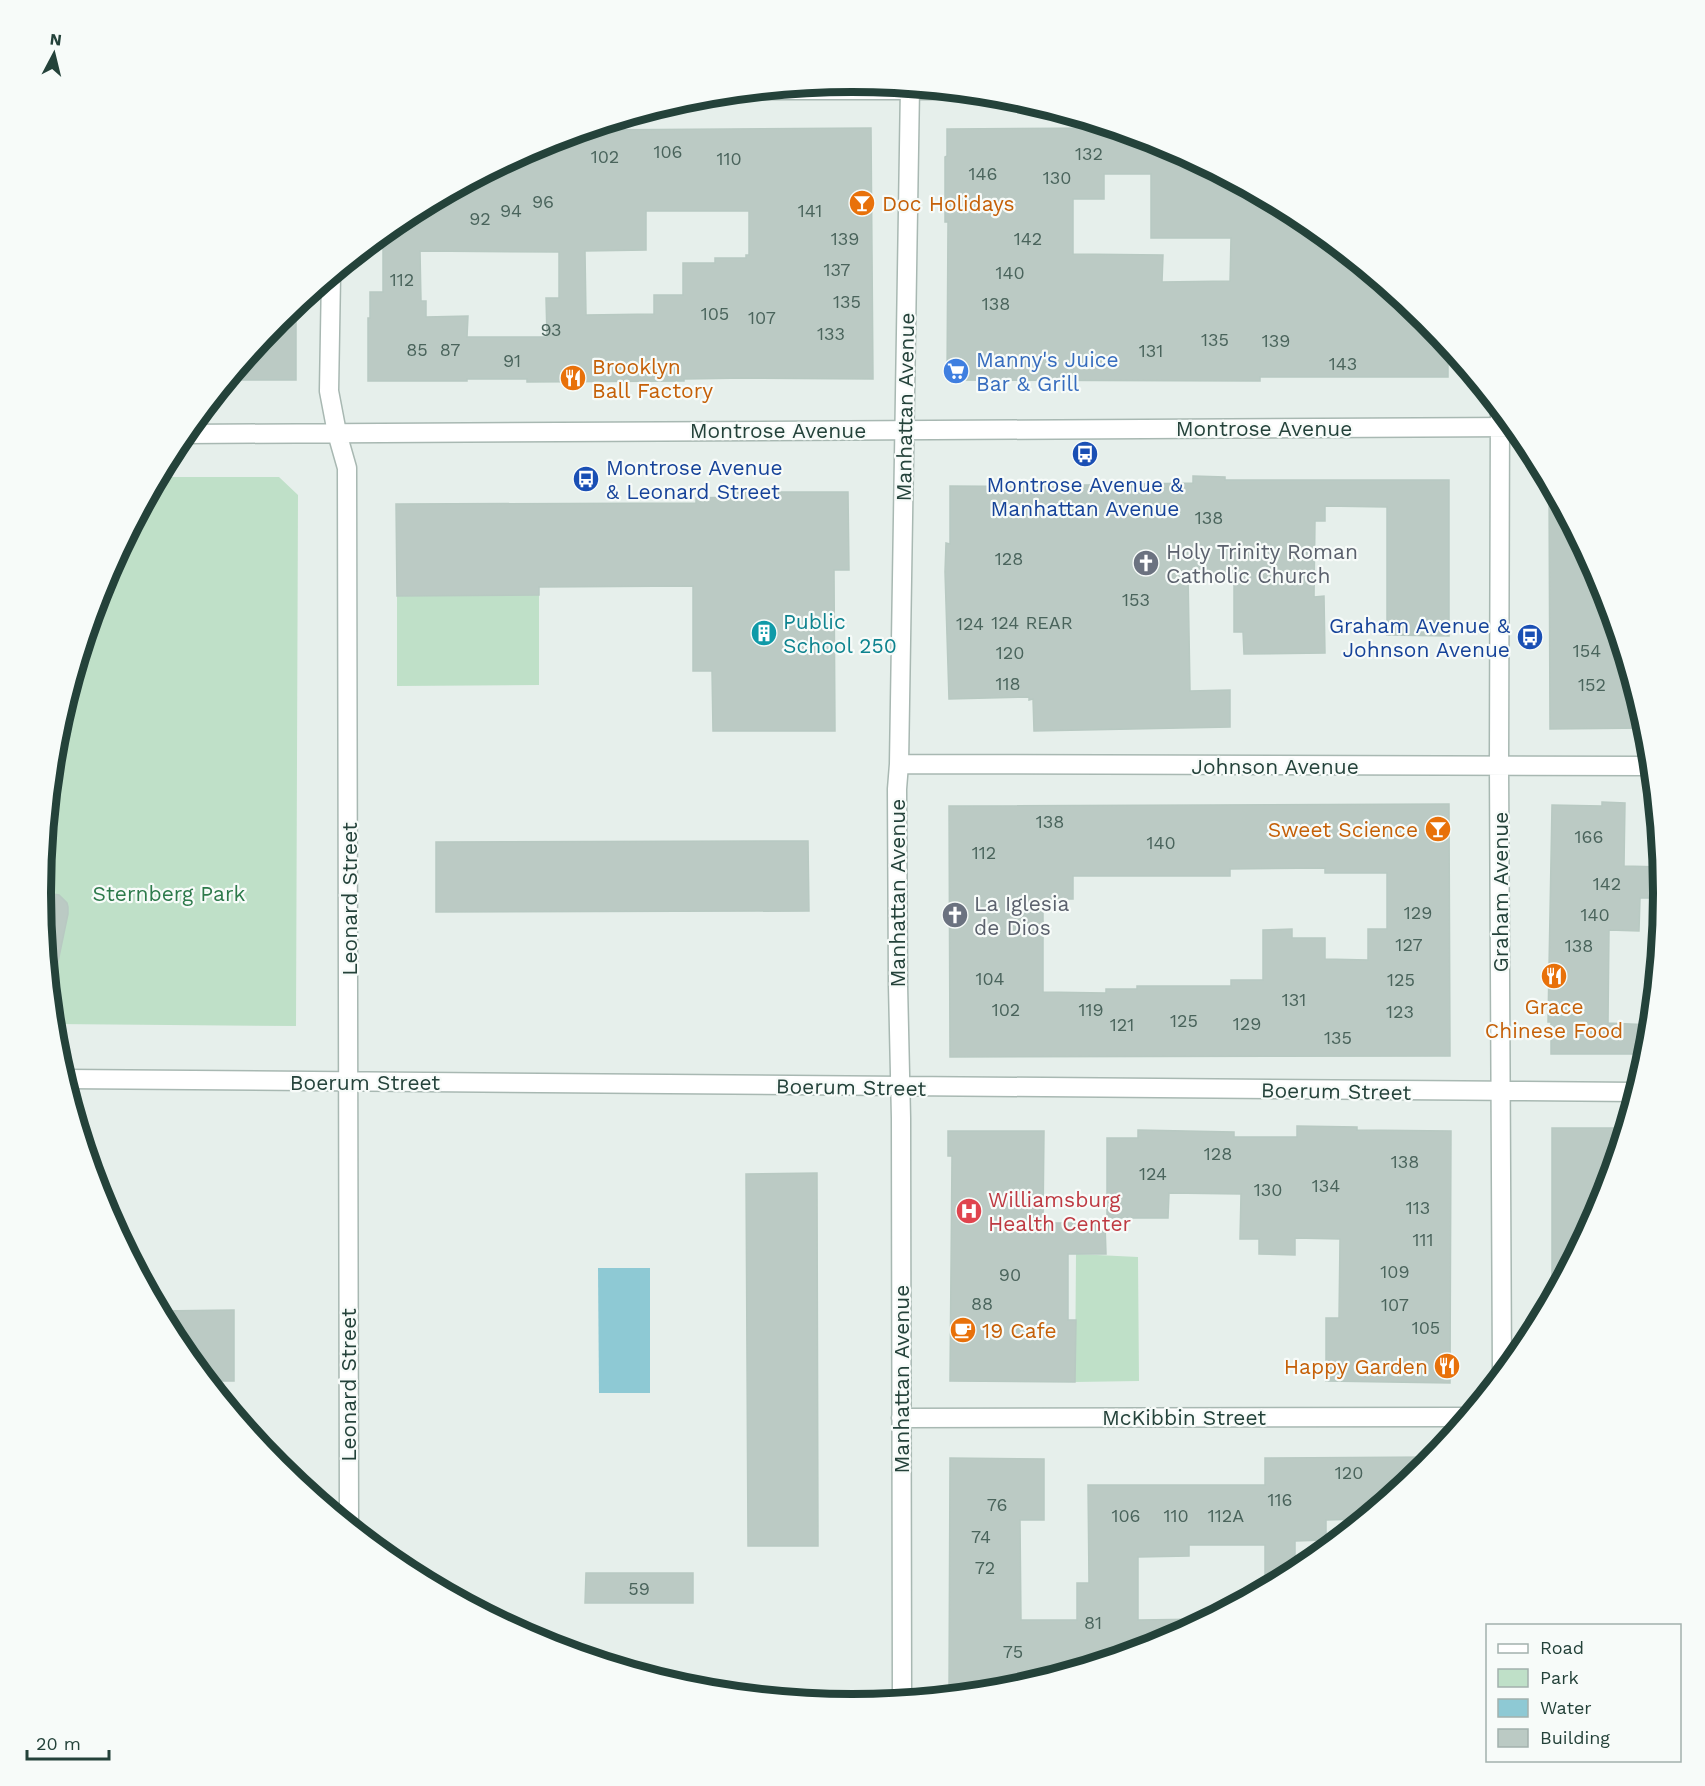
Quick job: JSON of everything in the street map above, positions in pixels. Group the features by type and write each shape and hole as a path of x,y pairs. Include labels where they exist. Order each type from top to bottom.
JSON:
{"street":[{"name":"Manhattan Avenue","path":"902,1693 901,1087 897,800 910,93"},
{"name":"Leonard Street","path":"331,284 329,392 337,433 348,468 349,1516"},
{"name":"Montrose Avenue","path":"196,434 1504,427"},
{"name":"Graham Avenue","path":"1502,1362 1499,766 1508,433"},
{"name":"Johnson Avenue","path":"899,764 1644,766"},
{"name":"Boerum Street","path":"73,1079 1501,1093 1629,1092"},
{"name":"McKibbin Street","path":"901,1418 1457,1418"}],"green space":[{"name":"Sternberg Park","path":"168,477 279,477 298,495 296,1026 62,1024 53,945 51,893 58,788 66,737 78,686 112,586"},
{"path":"539,595 539,685 397,686 397,596"},
{"path":"1076,1254 1138,1257 1139,1381 1075,1382"}],"water":[{"path":"598,1268 650,1268 650,1393 599,1393"}],"building":[{"path":"871,128 873,379 368,381 370,292 383,292 383,244 452,199 498,174 595,134 609,130","holes":["646,211 749,211 749,255 746,255 746,258 715,258 715,263 683,263 683,295 654,295 654,314 586,315 585,251 646,250","420,251 559,252 559,298 546,298 547,337 467,337 468,316 426,317 426,301 421,301"]},
{"path":"1090,128 1159,153 1207,174 1298,227 1381,290 1448,357 1448,377 1260,377 1260,381 947,380 948,222 945,222 945,157 947,156 947,129","holes":["1104,174 1151,174 1151,238 1231,238 1230,281 1162,282 1163,255 1073,254 1073,199 1104,199"]},
{"path":"296,317 296,380 238,380"},
{"path":"1193,476 1225,477 1225,480 1449,480 1449,636 1387,635 1387,507 1325,506 1325,521 1315,521 1314,597 1324,596 1325,653 1244,654 1243,632 1234,632 1234,573 1188,573 1190,691 1230,690 1230,727 1034,731 1033,699 1029,700 1029,697 949,699 945,572 946,543 950,544 950,486 1084,487 1084,485 1193,483"},
{"name":"Public School 250","path":"734,492 848,492 849,570 834,570 835,731 713,731 712,671 693,671 693,586 539,587 539,595 397,596 396,504 696,503 696,498 734,497"},
{"path":"1549,496 1593,586 1627,686 1637,728 1550,729"},
{"path":"1602,802 1625,803 1624,866 1653,867 1654,898 1640,898 1639,931 1609,930 1608,1023 1643,1025 1639,1049 1638,1054 1551,1054 1551,1022 1548,1022 1552,805 1602,806"},
{"path":"1449,804 1450,1056 950,1057 949,806","holes":["1325,868 1325,873 1387,873 1387,929 1368,929 1368,960 1325,959 1325,938 1292,938 1292,929 1263,930 1263,980 1231,980 1231,986 1137,986 1137,989 1106,989 1106,993 1043,992 1043,899 1073,899 1073,876 1230,876 1230,869"]},
{"path":"808,841 809,911 436,912 436,842"},
{"path":"51,894 59,895 67,903 68,914 56,973"},
{"path":"1297,1126 1357,1127 1357,1130 1451,1131 1450,1383 1326,1381 1326,1318 1339,1318 1340,1239 1295,1238 1295,1255 1259,1254 1259,1239 1240,1239 1241,1194 1169,1193 1168,1218 1107,1218 1107,1138 1138,1138 1138,1130 1234,1132 1234,1137 1297,1137"},
{"path":"1552,1128 1618,1128 1593,1200 1552,1284"},
{"path":"948,1131 1044,1131 1043,1223 1105,1223 1106,1254 1068,1254 1068,1320 1076,1320 1075,1382 950,1381 952,1156 948,1156"},
{"path":"817,1173 818,1546 748,1546 746,1174"},
{"path":"234,1310 234,1381 217,1381 169,1311"},
{"path":"1422,1457 1381,1496 1352,1519 1326,1520 1325,1540 1295,1541 1295,1561 1265,1580 1265,1545 1189,1545 1189,1556 1138,1557 1138,1620 1190,1619 1110,1652 1060,1667 1009,1679 980,1681 980,1684 949,1689 950,1458 1044,1459 1044,1520 1020,1520 1021,1620 1077,1620 1077,1583 1089,1583 1088,1485 1265,1485 1265,1458"},
{"path":"586,1573 693,1573 693,1603 585,1603"}],"place":[{"name":"Doc Holidays","path":"862,203"},
{"name":"Manny's Juice Bar & Grill","path":"956,371"},
{"name":"Brooklyn Ball Factory","path":"573,378"},
{"name":"Montrose Avenue & Manhattan Avenue","path":"1085,454"},
{"name":"Montrose Avenue & Leonard Street","path":"586,479"},
{"name":"Holy Trinity Roman Catholic Church","path":"1146,563"},
{"name":"Public School 250","path":"764,633"},
{"name":"Graham Avenue & Johnson Avenue","path":"1530,637"},
{"name":"Sweet Science","path":"1438,829"},
{"name":"La Iglesia de Dios","path":"955,915"},
{"name":"Grace Chinese Food","path":"1554,976"},
{"name":"Williamsburg Health Center","path":"969,1211"},
{"name":"19 Cafe","path":"963,1330"},
{"name":"Happy Garden","path":"1447,1366"}]}
